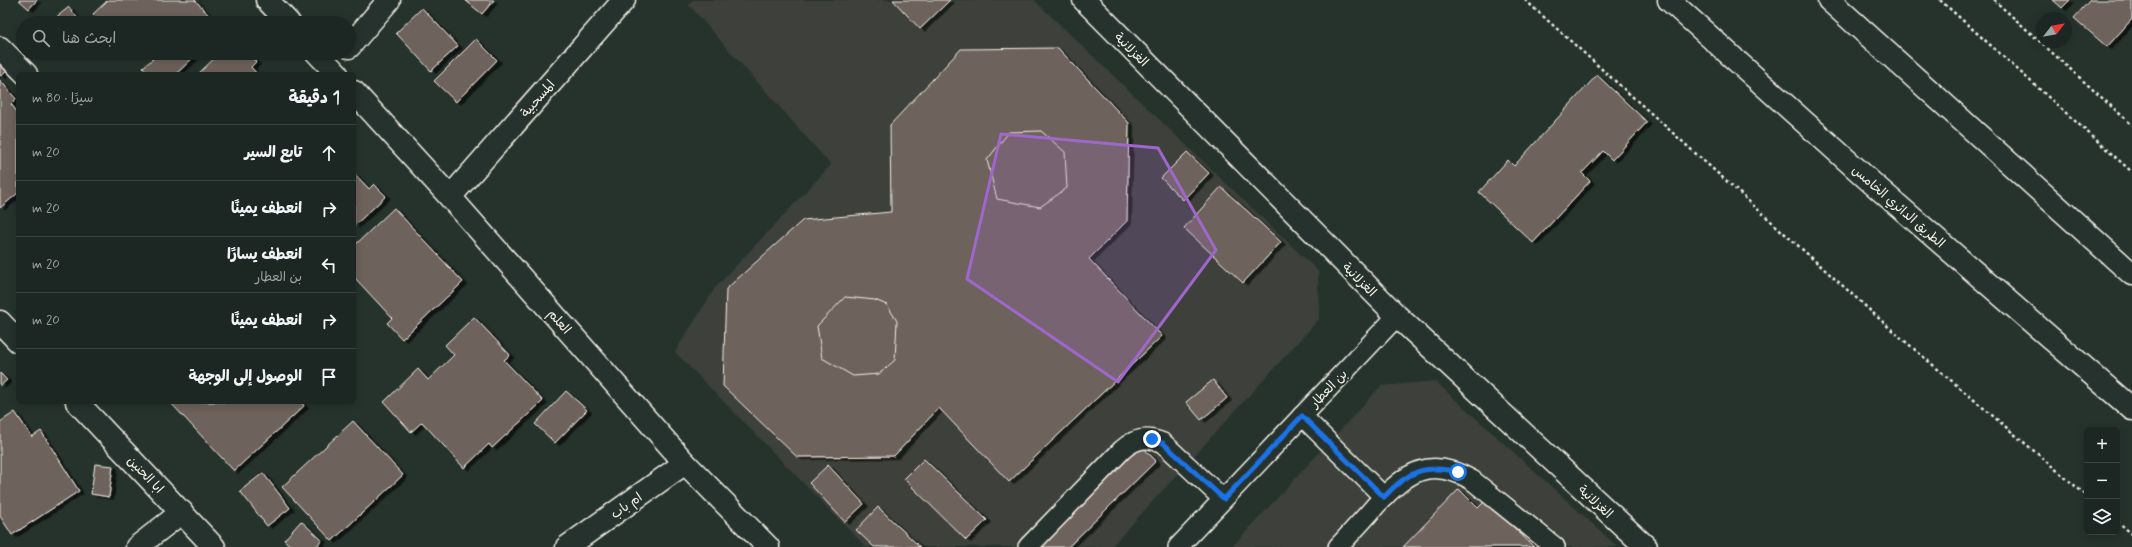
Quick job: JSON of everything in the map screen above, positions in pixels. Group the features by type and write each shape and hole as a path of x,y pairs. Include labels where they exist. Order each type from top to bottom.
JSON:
{"street":[{"path":"267,0 282,16"},
{"path":"356,39 390,0"},
{"name":"المسحبية","path":"450,197 624,0"},
{"name":"الغزلانية","path":"1084,0 1397,316 1646,547"},
{"name":"الطريق الدائري الخامس","path":"1669,0 1883,192 2132,409"},
{"path":"1829,0 2132,274"},
{"path":"0,48 24,72"},
{"name":"العلم","path":"356,94 450,197 685,463 768,547"},
{"path":"0,322 16,339"},
{"name":"ابا الحنين","path":"79,404 214,547"},
{"name":"ام باب","path":"567,547 685,463"},
{"path":"137,547 182,512"}],"lane":[{"name":"بن العطار","path":"1178,547 1397,316"},
{"path":"1302,416 1384,497"},
{"path":"1028,547 1122,450 1131,443 1141,439 1152,439 1163,443 1224,499"},
{"path":"1338,547 1396,484 1409,474 1424,469 1441,468 1458,472 1472,480 1555,547"}],"path":[{"path":"1525,0 1893,331 2084,493"},
{"path":"1940,0 2132,172"},
{"path":"1994,0 2132,125"},
{"path":"2120,524 2132,534"}],"highlighted area":[{"path":"1001,134 1158,148 1216,250 1118,382 967,279"}],"shaded area":[{"path":"693,0 1034,0 1318,271 1319,319 1111,547 866,547 675,352 715,288 831,165 689,5"},
{"path":"1435,381 1618,547 1232,547 1381,386"}],"building":[{"path":"19,0 37,0 29,9"},
{"path":"108,0 195,0 210,16 95,16 93,14"},
{"path":"465,0 494,0 482,14"},
{"path":"893,0 950,0 920,29"},
{"path":"2053,0 2070,0 2062,8"},
{"path":"2090,0 2132,0 2132,19 2107,47 2074,18"},
{"path":"69,7 76,16 58,16"},
{"path":"422,8 458,46 431,71 396,33"},
{"path":"476,39 497,60 456,102 434,81"},
{"path":"1058,48 1129,123 1127,221 1089,259 1162,336 1009,482 939,408 894,456 797,457 723,386 726,289 803,220 891,212 890,125 961,49"},
{"path":"0,49 14,65 1,76 0,75"},
{"path":"152,60 191,60 178,72 147,72 143,67"},
{"path":"213,60 254,60 256,62 251,67 255,72 200,72"},
{"path":"1597,75 1647,122 1612,160 1603,151 1582,173 1590,181 1533,243 1479,192 1508,160 1514,166"},
{"path":"0,80 16,99 11,104 16,110 16,195 0,208"},
{"path":"1041,131 1065,152 1067,188 1040,207 997,199 987,160 1009,132"},
{"path":"1187,152 1209,173 1183,200 1161,178"},
{"path":"356,175 369,189 374,184 386,196 356,224"},
{"path":"1221,187 1281,242 1243,283 1184,228"},
{"path":"394,208 463,282 402,339 387,323 392,318 356,279 356,244"},
{"path":"845,297 875,300 887,305 897,321 895,360 879,374 853,376 822,358 817,326"},
{"path":"474,317 510,355 504,360 543,401 492,448 489,444 464,468 422,422 411,432 384,402 418,369 428,380 454,355 445,345"},
{"path":"0,373 7,380 0,386"},
{"path":"1213,380 1227,398 1201,420 1186,402"},
{"path":"566,391 587,410 555,443 535,424"},
{"path":"172,404 302,404 304,406 234,471"},
{"path":"15,412 32,437 41,431 79,491 12,535 0,516 0,422"},
{"path":"353,421 403,475 332,541 282,487"},
{"path":"1139,443 1156,461 1068,547 1034,547"},
{"path":"924,459 987,520 966,540 904,479"},
{"path":"95,464 113,466 109,497 91,494"},
{"path":"828,465 864,504 845,522 809,483"},
{"path":"263,473 290,508 267,526 240,491"},
{"path":"1459,489 1478,508 1486,500 1534,547 1403,547"},
{"path":"878,507 920,547 874,547 856,530"},
{"path":"301,521 322,540 316,547 292,547 284,540"}],"route":[{"path":"1152,439 1163,443 1224,499 1302,416 1384,497 1396,484 1409,474 1424,469 1441,468 1458,472"}]}
